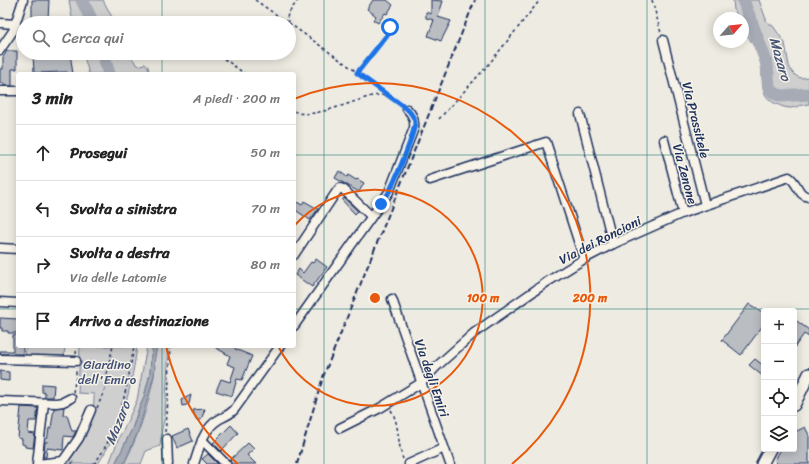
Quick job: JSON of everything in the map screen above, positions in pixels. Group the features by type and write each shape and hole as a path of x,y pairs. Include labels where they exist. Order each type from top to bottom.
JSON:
{"main road":[{"path":"797,399 809,374"},
{"path":"762,464 768,452"}],"street":[{"path":"18,16 23,0"},
{"path":"0,23 16,24 0,50"},
{"name":"Via Prassitele","path":"663,40 705,205"},
{"path":"0,91 16,91"},
{"path":"296,323 389,192 412,135 415,122 412,114 407,109"},
{"path":"580,114 613,244"},
{"name":"Via Zenone","path":"664,140 683,213"},
{"path":"430,180 546,142 584,259"},
{"name":"Via dei Roncioni","path":"340,428 387,404 421,383 436,367 474,333 547,282 584,259 613,244 683,213 789,177 796,182 798,189 803,196 809,197"},
{"path":"296,252 336,191 340,188 343,189 371,216"},
{"path":"0,248 16,249"},
{"name":"Via degli Emiri","path":"392,299 450,464"},
{"path":"0,302 16,303"},
{"path":"194,464 202,440 210,426 219,419 228,416 234,410 279,348"},
{"path":"0,359 76,361"},
{"path":"0,401 56,403 63,402 71,398"},
{"path":"44,403 38,464 63,461 79,438 91,410"},
{"path":"167,439 168,464"},
{"path":"202,440 226,464"},
{"path":"409,464 444,448"}],"path":[{"path":"255,0 279,16"},
{"path":"288,16 298,0"},
{"path":"439,119 489,64 540,0"},
{"path":"652,0 663,40"},
{"path":"357,73 387,35 390,27 386,20"},
{"path":"296,28 407,109"},
{"path":"226,60 242,72"},
{"path":"296,112 301,114 309,113 342,106 371,96 388,95"},
{"path":"71,398 75,382 77,348"},
{"path":"94,464 112,433 120,414 134,348"},
{"path":"167,439 164,432 167,415 171,348"},
{"path":"387,404 396,417 399,448 405,464"}],"green space":[{"path":"69,0 103,0 111,16 72,16"},
{"path":"733,0 759,0 767,22 773,26 785,43 789,66 792,72 801,78 809,77 809,104 786,108 780,106 767,97 764,91 759,57 749,38 749,12 735,12"},
{"path":"85,60 133,60 136,64 140,66 145,63 149,72 88,72"},
{"path":"26,348 65,348 64,358 25,357"},
{"name":"Giardino dell'Emiro","path":"80,348 137,348 126,404 120,422 110,444 98,464 66,464 86,431 94,404 94,394 78,393"},
{"path":"147,348 153,348 150,374 143,400 132,429 115,464 109,464 120,435 137,400"},
{"path":"157,348 169,348 165,416 160,446 146,451 141,464 124,464 142,422 149,399 154,376 154,359"}],"shaded area":[{"name":"Mazaro","path":"153,348 157,348 154,375 139,429 124,464 115,464 132,429 145,394 150,374"}],"building":[{"path":"32,0 49,0 48,16 32,16"},
{"path":"373,0 387,0 393,5 378,23 373,20 376,16 367,9"},
{"path":"431,0 443,1 438,17 451,21 441,41 428,36 434,20 426,18 426,12 431,14"},
{"path":"7,51 16,51 17,69 12,69 12,86 4,86 4,83 0,83 0,69 3,69 3,57"},
{"path":"33,60 71,60 73,72 34,72"},
{"path":"339,171 347,177 348,175 364,183 359,192 335,178"},
{"path":"344,198 358,211 355,214 342,200"},
{"path":"304,201 318,209 310,220 296,210 297,202 302,205"},
{"path":"316,259 327,267 312,287 296,276 296,274 299,269 303,273 311,262 313,263"},
{"path":"749,304 761,311 761,328 741,355 722,340"},
{"path":"0,318 16,319 16,333 8,333 8,331 2,331 2,328 0,328"},
{"path":"797,321 809,330 809,337 804,334 797,344"},
{"path":"13,335 16,335 16,348 23,348 23,354 0,354 0,351 13,351"},
{"path":"216,348 235,348 252,356 242,380 237,379 232,396 216,391 221,379 230,382 235,367 227,364 230,356"},
{"path":"755,359 761,364 761,375 749,365"},
{"path":"0,371 9,372 9,381 0,380"},
{"path":"42,384 54,385 53,397 45,397 45,393 42,392"},
{"path":"191,395 189,404 183,406 182,400"},
{"path":"21,407 38,408 36,421 29,421 28,433 35,434 33,448 25,447 25,445 22,444 22,439 18,438"},
{"path":"64,407 63,415 67,415 72,431 76,431 73,437 64,436 63,450 47,448 46,457 43,457 45,442 47,442 49,428 51,428 54,408"},
{"path":"205,409 201,420 196,420 193,410"},
{"path":"231,425 238,433 221,451 213,443"},
{"path":"805,427 809,435 809,464 777,464 775,460 779,452 797,452 797,431"},
{"path":"188,429 193,441 177,448 172,436"},
{"path":"248,443 254,449 247,455 256,464 231,464 230,460"},
{"path":"208,454 218,464 207,464 202,459"}],"waterway":[{"name":"Mazaro","path":"82,0 90,16"},
{"name":"Mazaro","path":"743,0 767,64 769,88 774,93 781,96 809,94"},
{"name":"Mazaro","path":"105,60 108,72"}],"railway":[{"path":"297,464 323,377 475,0"}],"route":[{"path":"381,204 389,192 397,175 415,122 412,114 407,109 357,73 382,43 390,27"}]}
